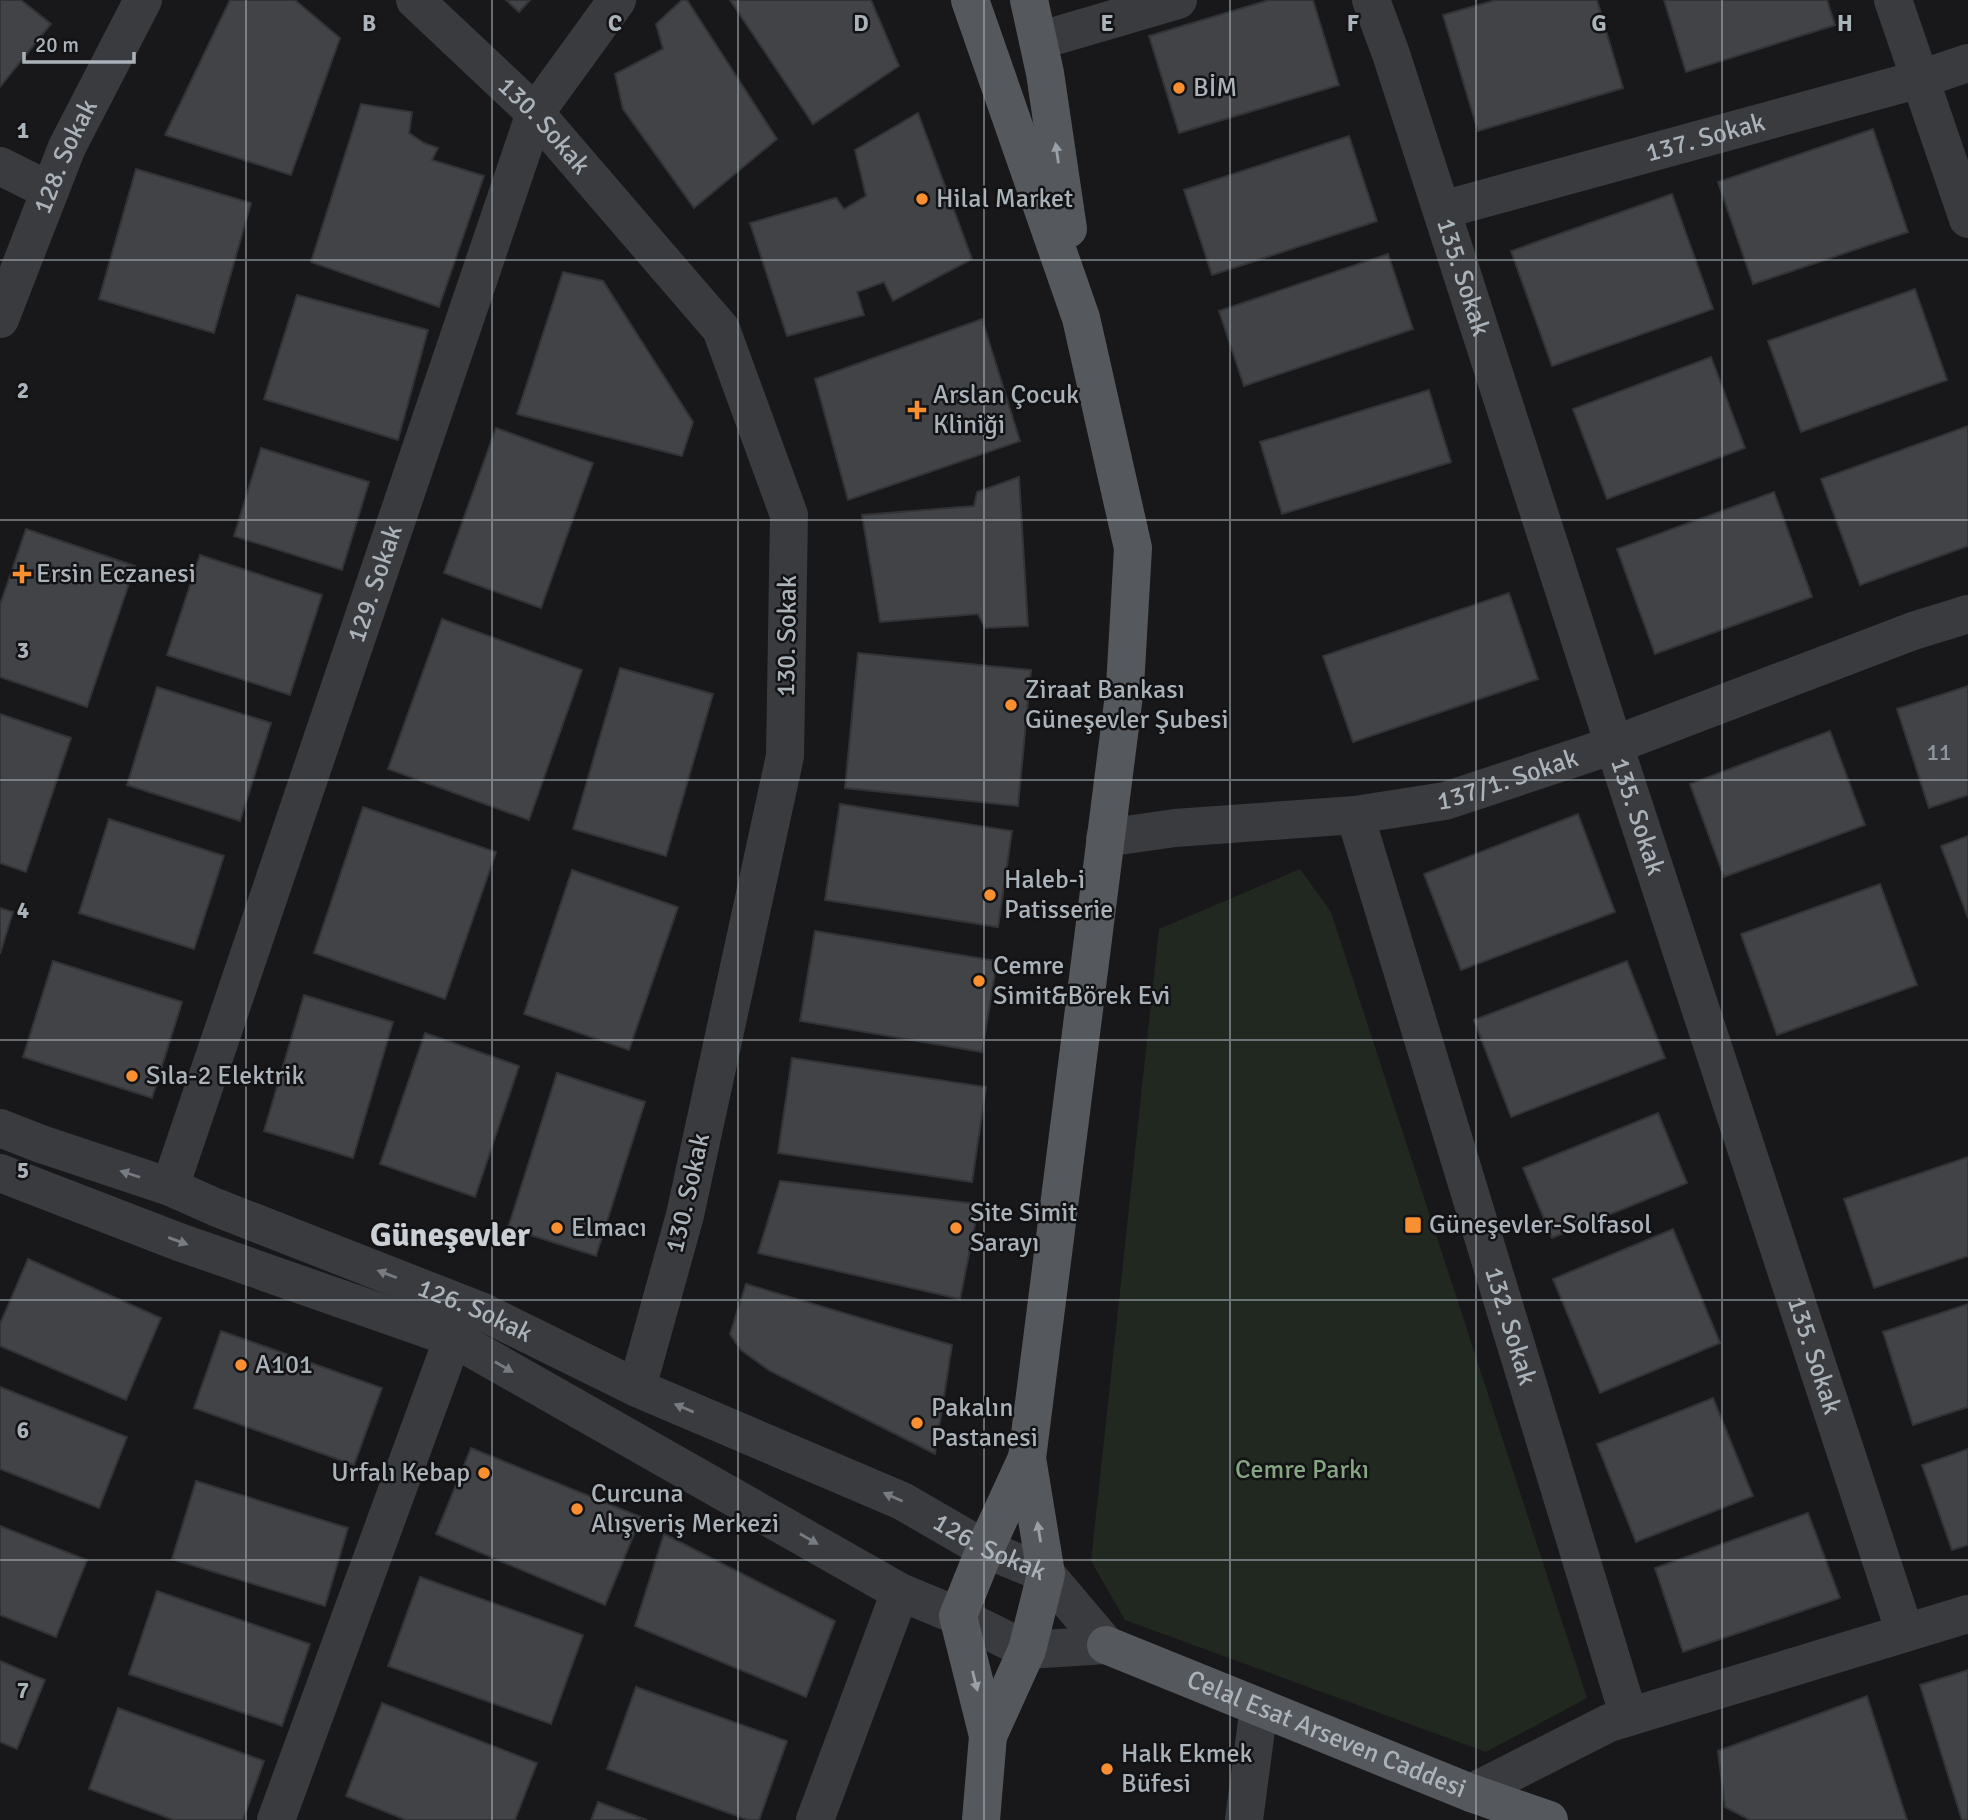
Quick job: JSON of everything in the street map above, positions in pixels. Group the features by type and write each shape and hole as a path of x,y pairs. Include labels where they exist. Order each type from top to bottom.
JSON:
{"main road":[{"path":"970,0 1081,318"},
{"path":"988,1736 1027,1650 1046,1574 1027,1458 1125,687 1133,548 1081,318 1045,73 1029,0"},
{"path":"981,1820 988,1736 958,1616 1027,1458"},
{"name":"Celal Esat Arseven Caddesi","path":"1106,1645 1471,1793 1549,1820"}],"street":[{"name":"128. Sokak","path":"0,319 67,147 143,0"},
{"name":"130. Sokak","path":"415,0 535,113 721,329 789,515 785,756 685,1215 636,1388"},
{"name":"129. Sokak","path":"170,1187 535,113 617,0"},
{"path":"1038,41 1178,0"},
{"name":"135. Sokak","path":"1371,0 1391,54 1905,1633"},
{"path":"1893,0 1968,219"},
{"name":"137. Sokak","path":"1441,210 1920,79 1968,63"},
{"path":"0,166 50,191"},
{"name":"137/1. Sokak","path":"1105,838 1175,828 1355,815 1445,800 1614,745 1913,631 1968,614"},
{"name":"132. Sokak","path":"1355,815 1629,1717"},
{"name":"126. Sokak","path":"0,1128 170,1187 483,1312 636,1388 902,1501 985,1549 1046,1574 1106,1645"},
{"name":"126. Sokak","path":"1,1176 453,1338 900,1592 958,1616 1027,1650 1106,1645"},
{"path":"276,1820 453,1338"},
{"path":"816,1820 900,1592"},
{"path":"1471,1793 1609,1723 1968,1614"},
{"path":"1244,1820 1259,1707"}],"green space":[{"name":"Cemre Parkı","path":"1300,869 1331,912 1587,1698 1486,1752 1125,1620 1091,1561 1159,929"}],"building":[{"path":"0,0 21,0 51,24 0,87"},
{"path":"230,0 295,0 340,38 291,175 165,135"},
{"path":"506,0 530,0 519,12"},
{"path":"682,0 687,0 777,139 694,208 623,109 615,74 663,49 656,24"},
{"path":"730,0 871,0 899,66 813,124"},
{"path":"1269,0 1313,0 1339,85 1179,133 1149,36"},
{"path":"1496,0 1597,0 1623,88 1478,131 1443,15"},
{"path":"1664,0 1827,0 1835,25 1686,72"},
{"path":"361,104 412,112 409,133 438,148 432,160 484,176 439,307 311,262"},
{"path":"918,113 972,259 893,301 884,282 857,292 864,315 787,336 750,223 836,198 844,209 866,196 855,150"},
{"path":"1873,129 1908,232 1753,284 1718,182"},
{"path":"1349,136 1377,221 1212,275 1184,190"},
{"path":"136,169 251,203 214,333 99,299"},
{"path":"1672,194 1713,309 1552,366 1511,251"},
{"path":"1388,254 1413,329 1244,386 1219,311"},
{"path":"563,272 603,281 693,422 682,456 517,414"},
{"path":"1915,289 1947,380 1801,432 1768,341"},
{"path":"297,295 428,330 398,440 264,399"},
{"name":"Arslan Çocuk Kliniği","path":"982,319 1020,441 848,500 815,379"},
{"path":"1711,357 1745,448 1607,499 1573,409"},
{"path":"1429,390 1451,462 1282,514 1260,442"},
{"path":"1968,426 1968,546 1860,585 1821,479"},
{"path":"496,428 593,463 541,608 444,573"},
{"path":"261,448 369,482 342,570 234,536"},
{"path":"1019,477 1028,626 985,628 978,614 880,622 862,515 974,506 977,492"},
{"path":"1774,492 1812,597 1655,654 1617,549"},
{"path":"26,529 135,566 87,707 0,677 0,605"},
{"path":"200,555 322,595 290,695 167,655"},
{"path":"1509,593 1538,679 1353,742 1323,656"},
{"path":"442,619 582,670 529,820 388,769"},
{"path":"858,653 1031,670 1018,806 845,788"},
{"path":"620,668 713,694 666,856 573,829"},
{"path":"1968,686 1968,795 1929,808 1897,709"},
{"path":"157,687 271,723 240,821 127,785"},
{"path":"0,714 71,738 26,872 0,863"},
{"path":"1830,731 1865,825 1724,877 1690,784"},
{"path":"840,804 1012,831 998,927 825,900"},
{"path":"363,807 496,852 445,999 314,953"},
{"path":"1578,814 1615,912 1461,970 1424,874"},
{"path":"109,819 224,856 194,949 79,913"},
{"path":"1968,836 1968,918 1941,846"},
{"path":"572,870 678,907 629,1050 524,1014"},
{"path":"1880,884 1917,985 1777,1035 1741,934"},
{"path":"0,908 13,912 0,954"},
{"path":"815,931 997,961 982,1052 800,1021"},
{"path":"53,961 182,1002 152,1098 23,1057"},
{"path":"1627,961 1665,1058 1511,1117 1474,1020"},
{"path":"304,995 393,1022 353,1158 264,1131"},
{"path":"425,1033 519,1066 475,1197 380,1164"},
{"path":"792,1058 986,1087 972,1182 778,1153"},
{"path":"557,1073 645,1102 596,1256 508,1228"},
{"path":"1658,1113 1687,1183 1552,1238 1523,1168"},
{"path":"1968,1157 1968,1256 1874,1288 1844,1199"},
{"path":"780,1181 979,1204 960,1299 758,1253"},
{"path":"1673,1229 1720,1343 1600,1393 1553,1279"},
{"path":"28,1259 161,1318 126,1400 0,1346 0,1324"},
{"path":"746,1284 952,1345 935,1454 770,1371 741,1350 730,1334"},
{"path":"1968,1304 1968,1407 1913,1425 1883,1332"},
{"path":"221,1331 382,1388 354,1465 194,1408"},
{"path":"0,1387 127,1437 99,1508 0,1469"},
{"path":"1713,1398 1753,1496 1636,1542 1597,1444"},
{"path":"471,1448 641,1517 605,1605 436,1534"},
{"path":"1968,1449 1968,1545 1952,1550 1922,1465"},
{"path":"196,1481 348,1528 325,1606 172,1559"},
{"path":"1808,1513 1840,1598 1683,1652 1655,1568"},
{"path":"0,1526 87,1560 56,1637 0,1615"},
{"path":"664,1534 835,1621 806,1697 635,1626"},
{"path":"420,1577 583,1635 551,1724 388,1666"},
{"path":"157,1591 310,1644 282,1726 129,1674"},
{"path":"0,1661 45,1680 17,1749 0,1742"},
{"path":"1968,1670 1968,1820 1962,1820 1920,1685"},
{"path":"636,1687 787,1741 759,1820 748,1820 607,1769"},
{"path":"1867,1696 1907,1820 1750,1820 1725,1807 1718,1751"},
{"path":"382,1703 537,1763 515,1820 406,1820 346,1796"},
{"path":"118,1708 264,1761 243,1820 174,1820 89,1789"},
{"path":"598,1802 647,1820 591,1820"}],"place":[{"name":"BİM","path":"1179,88"},
{"name":"Hilal Market","path":"922,199"},
{"name":"Arslan Çocuk Kliniği","path":"917,410"},
{"name":"Ersin Eczanesi","path":"22,574"},
{"name":"Ziraat Bankası Güneşevler Şubesi","path":"1011,705"},
{"name":"Haleb-i Patisserie","path":"990,895"},
{"name":"Cemre Simit&Börek Evi","path":"979,981"},
{"name":"Sıla-2 Elektrik","path":"132,1076"},
{"name":"Güneşevler-Solfasol","path":"1413,1225"},
{"name":"Elmacı","path":"557,1228"},
{"name":"Site Simit Sarayı","path":"956,1228"},
{"name":"A101","path":"241,1365"},
{"name":"Pakalın Pastanesi","path":"917,1423"},
{"name":"Urfalı Kebap","path":"484,1473"},
{"name":"Curcuna Alışveriş Merkezi","path":"577,1509"},
{"name":"Halk Ekmek Büfesi","path":"1107,1769"}],"district":[{"name":"Güneşevler","path":"450,1235"}]}
